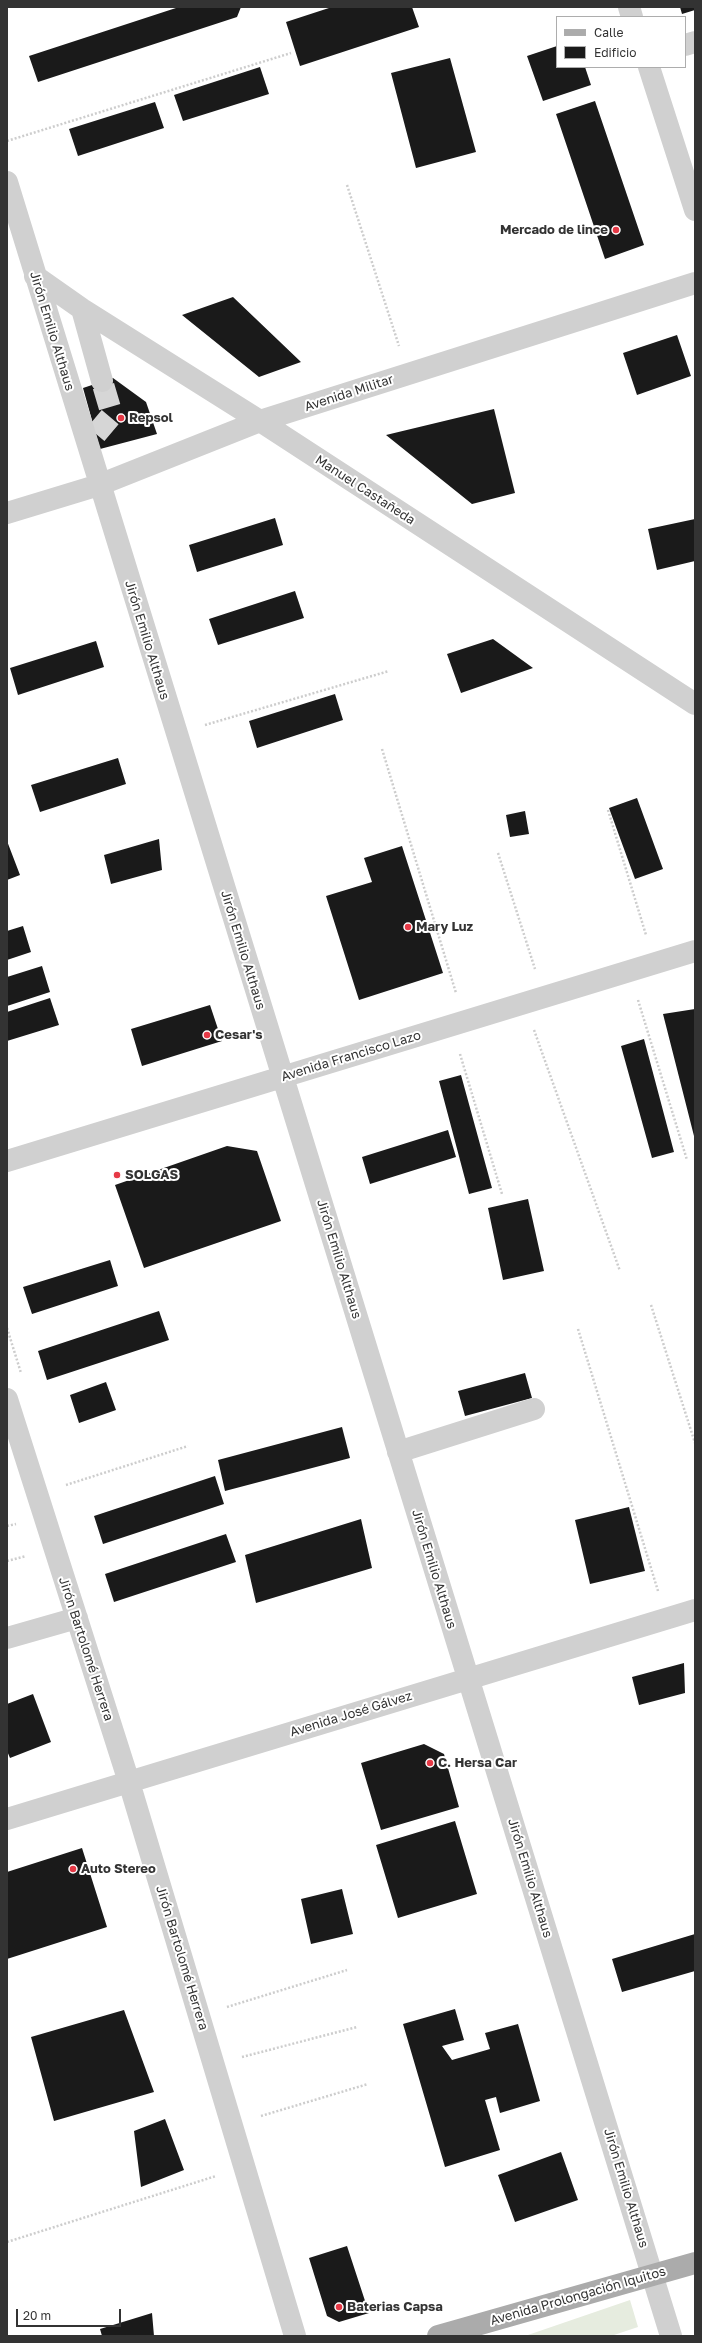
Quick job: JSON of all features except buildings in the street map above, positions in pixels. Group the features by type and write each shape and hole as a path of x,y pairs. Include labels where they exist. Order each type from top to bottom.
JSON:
{"main road":[{"name":"Avenida Prolongación Iquitos","path":"438,2336 695,2263"}],"street":[{"path":"649,68 695,210"},
{"name":"Jirón Emilio Althaus","path":"7,182 35,276 91,440 99,485 671,2336"},
{"name":"Manuel Castañeda","path":"35,276 82,309 260,422 695,704"},
{"name":"Avenida Militar","path":"7,513 99,485 260,422 695,283"},
{"path":"82,309 102,381"},
{"name":"Avenida Francisco Lazo","path":"7,1161 695,951"},
{"name":"Jirón Bartolomé Herrera","path":"7,1399 129,1782 295,2336"},
{"path":"398,1452 534,1409"},
{"name":"Avenida José Gálvez","path":"7,1819 695,1610"},
{"path":"7,1638 77,1618"}],"path":[{"path":"7,141 291,53"},
{"path":"347,185 408,374"},
{"path":"176,734 389,671"},
{"path":"382,749 458,1023 502,1194"},
{"path":"608,810 655,963"},
{"path":"498,854 534,1000 620,1271"},
{"path":"629,971 687,1160"},
{"path":"651,1305 695,1443"},
{"path":"578,1329 666,1618"},
{"path":"37,1495 188,1446"},
{"path":"199,2015 347,1970"},
{"path":"214,2065 357,2027"},
{"path":"231,2125 368,2084"},
{"path":"7,2242 244,2168"}],"shaded area":[{"path":"630,2300 638,2327 611,2336 525,2336"}],"tunnel":[{"path":"96,434 112,415 102,381"}],"place":[{"name":"Mercado de lince","path":"616,230"},
{"name":"Repsol","path":"121,418"},
{"name":"Mary Luz","path":"408,927"},
{"name":"Cesar's","path":"207,1035"},
{"name":"SOLGAS","path":"117,1175"},
{"name":"C. Hersa Car","path":"430,1763"},
{"name":"Auto Stereo","path":"73,1869"},
{"name":"Baterias Capsa","path":"339,2307"}]}
